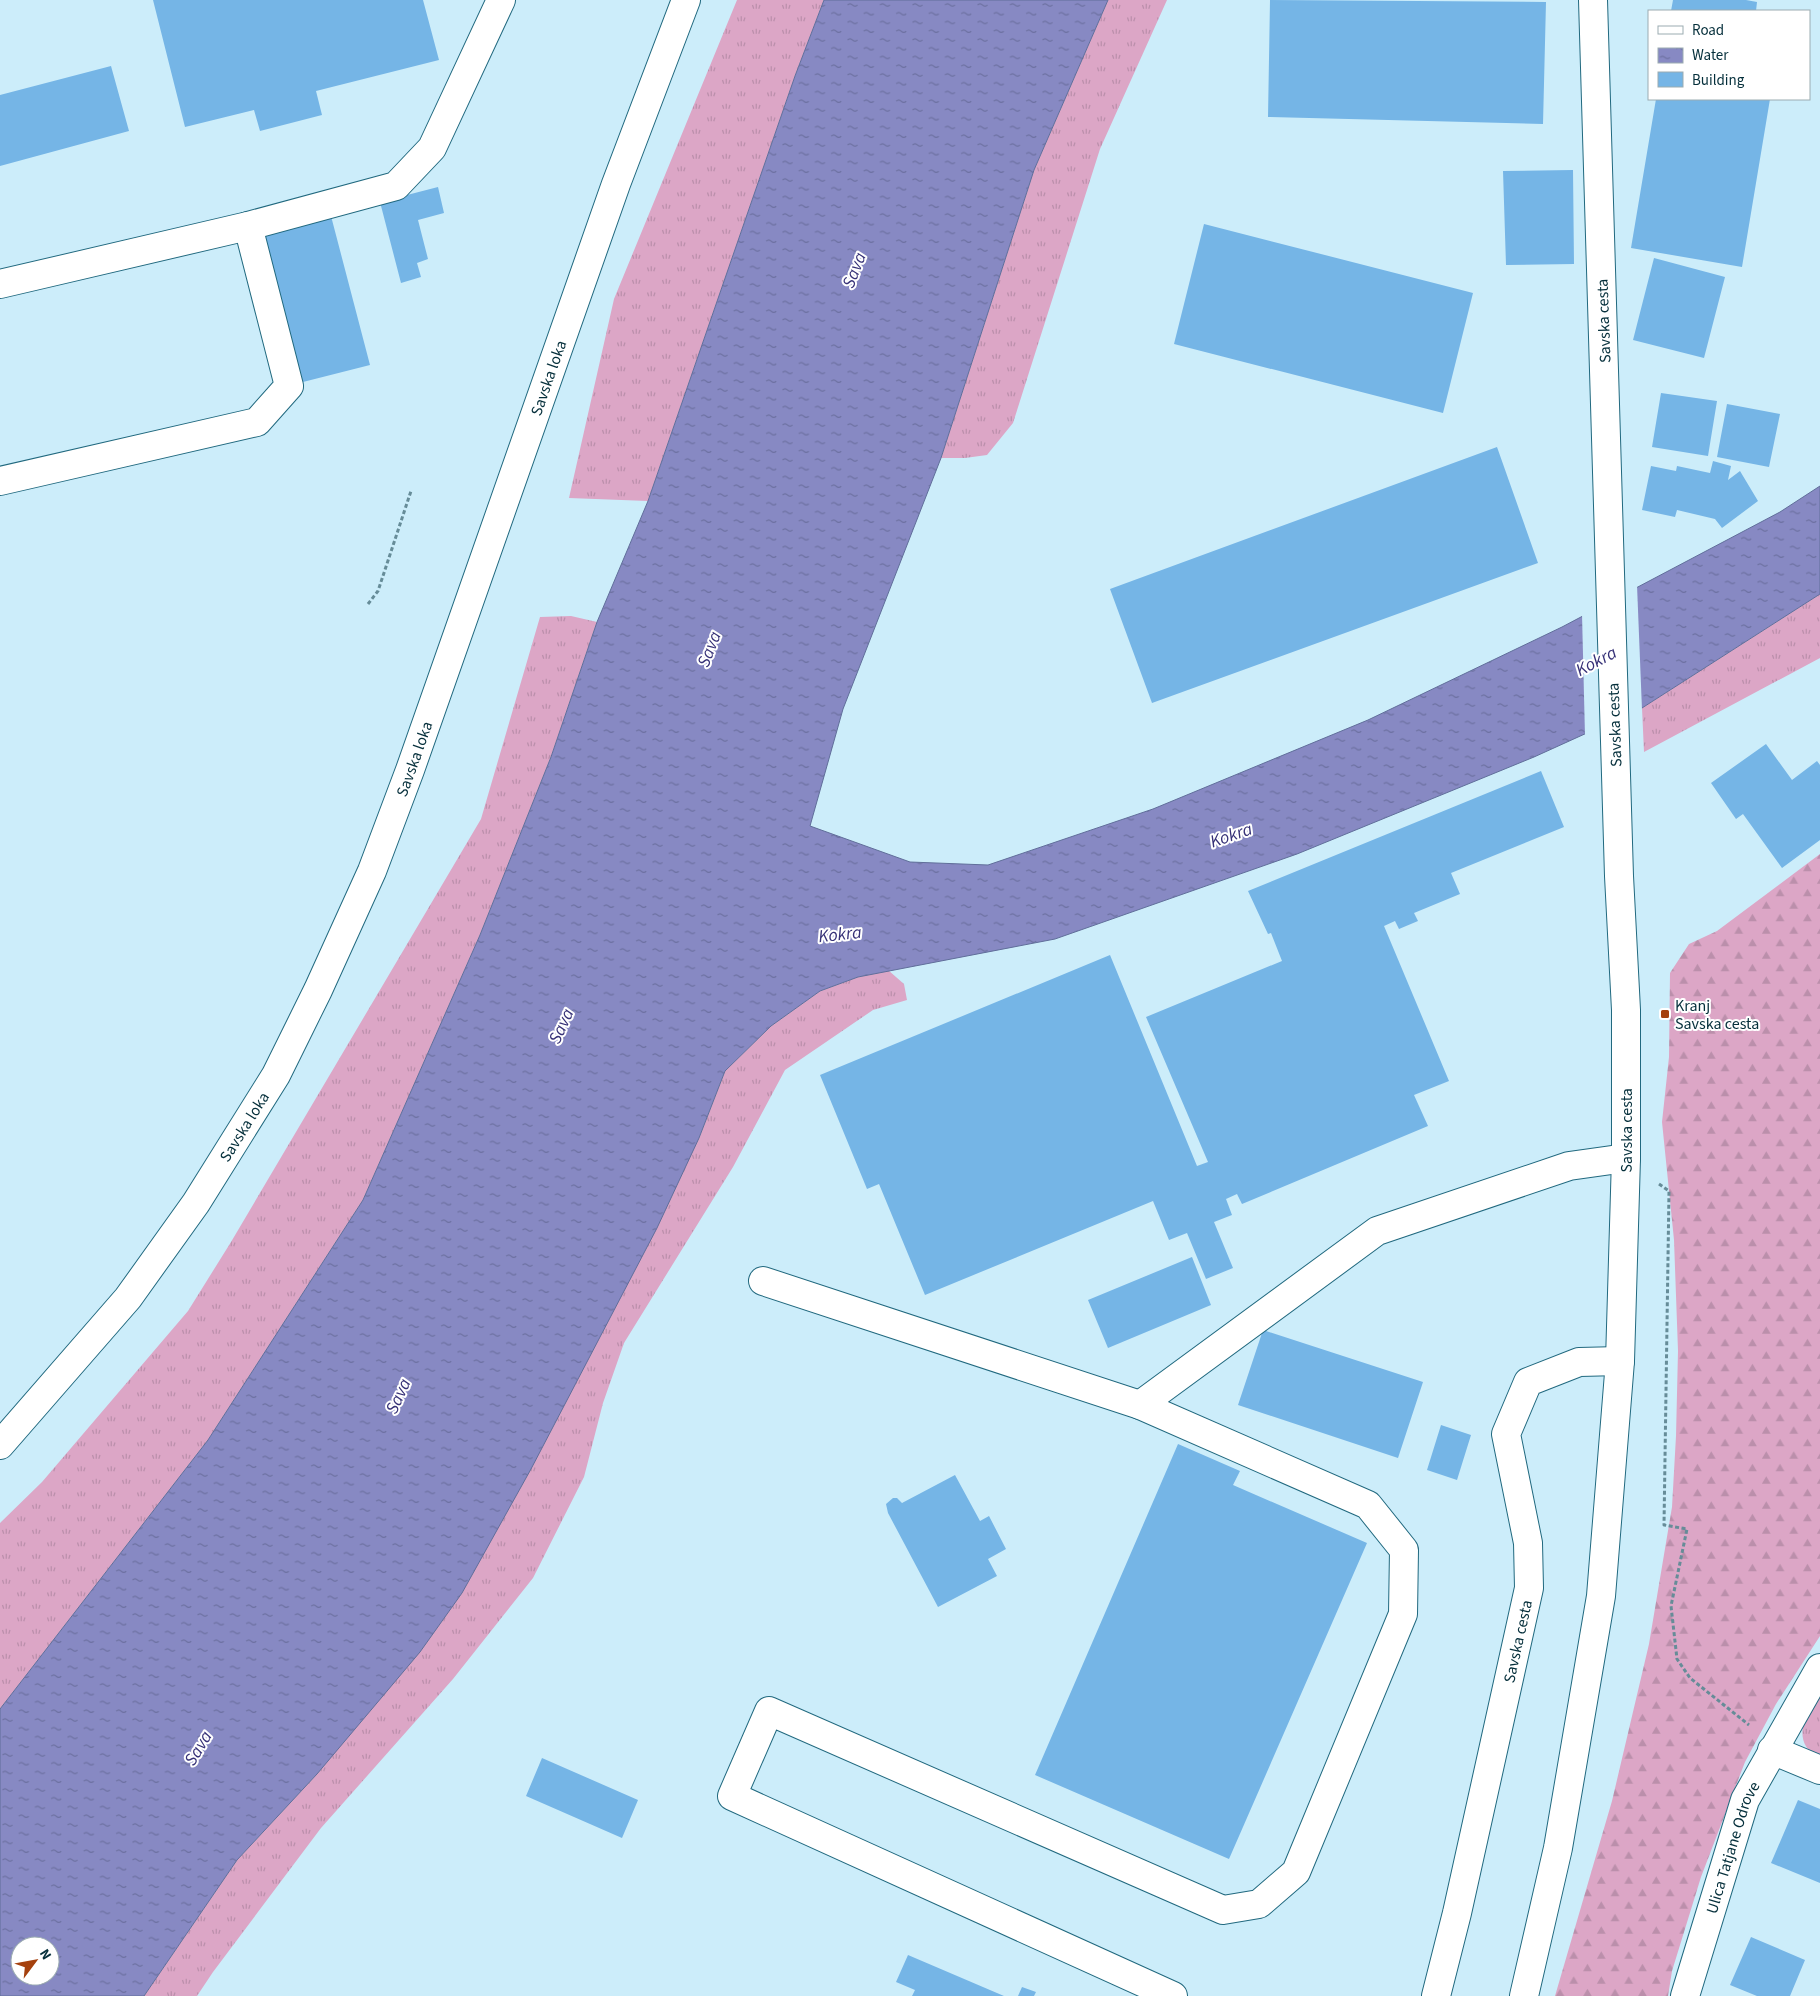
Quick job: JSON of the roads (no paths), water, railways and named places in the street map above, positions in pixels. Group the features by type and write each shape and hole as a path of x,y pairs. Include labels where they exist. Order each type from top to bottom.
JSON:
{"street":[{"path":"0,284 248,226 396,186 432,148 501,0"},
{"name":"Savska loka","path":"0,1446 128,1298 196,1203 276,1075 318,990 372,871 410,770 616,184 686,0"},
{"name":"Savska cesta","path":"1524,1996 1558,1848 1601,1596 1620,1361 1626,1158 1626,1010 1619,876 1609,576 1599,3"},
{"path":"0,481 257,422 289,386 248,226"},
{"path":"1140,1405 1377,1232 1569,1166 1626,1158"},
{"path":"762,1281 1140,1405 1368,1505 1404,1550 1403,1614 1296,1872 1259,1904 1223,1910 769,1711 732,1796 1173,1996"},
{"name":"Savska cesta","path":"1436,1996 1457,1914 1529,1588 1528,1543 1506,1434 1528,1382 1579,1362 1620,1361"},
{"name":"Ulica Tatjane Odrove","path":"1685,1996 1745,1800 1820,1668"},
{"path":"1772,1750 1820,1770"}],"water":[{"path":"824,0 1108,0 1034,170 941,458 843,709 810,826 910,862 988,865 1153,809 1368,720 1562,627 1780,512 1820,486 1820,594 1642,708 1534,757 1297,854 1055,939 858,977 820,991 771,1026 725,1071 699,1138 657,1228 531,1469 462,1593 420,1652 317,1774 237,1860 144,1996 0,1996 0,1709 208,1440 363,1200 480,935 551,757 597,622 648,501 795,76"}],"place":[{"name":"Kranj Savska cesta","path":"1665,1014"}],"water label":[{"name":"Sava","path":"854,270"},
{"name":"Sava","path":"709,649"},
{"name":"Kokra","path":"1596,661"},
{"name":"Kokra","path":"1231,835"},
{"name":"Kokra","path":"840,934"},
{"name":"Sava","path":"561,1026"},
{"name":"Sava","path":"398,1396"},
{"name":"Sava","path":"198,1748"}]}
